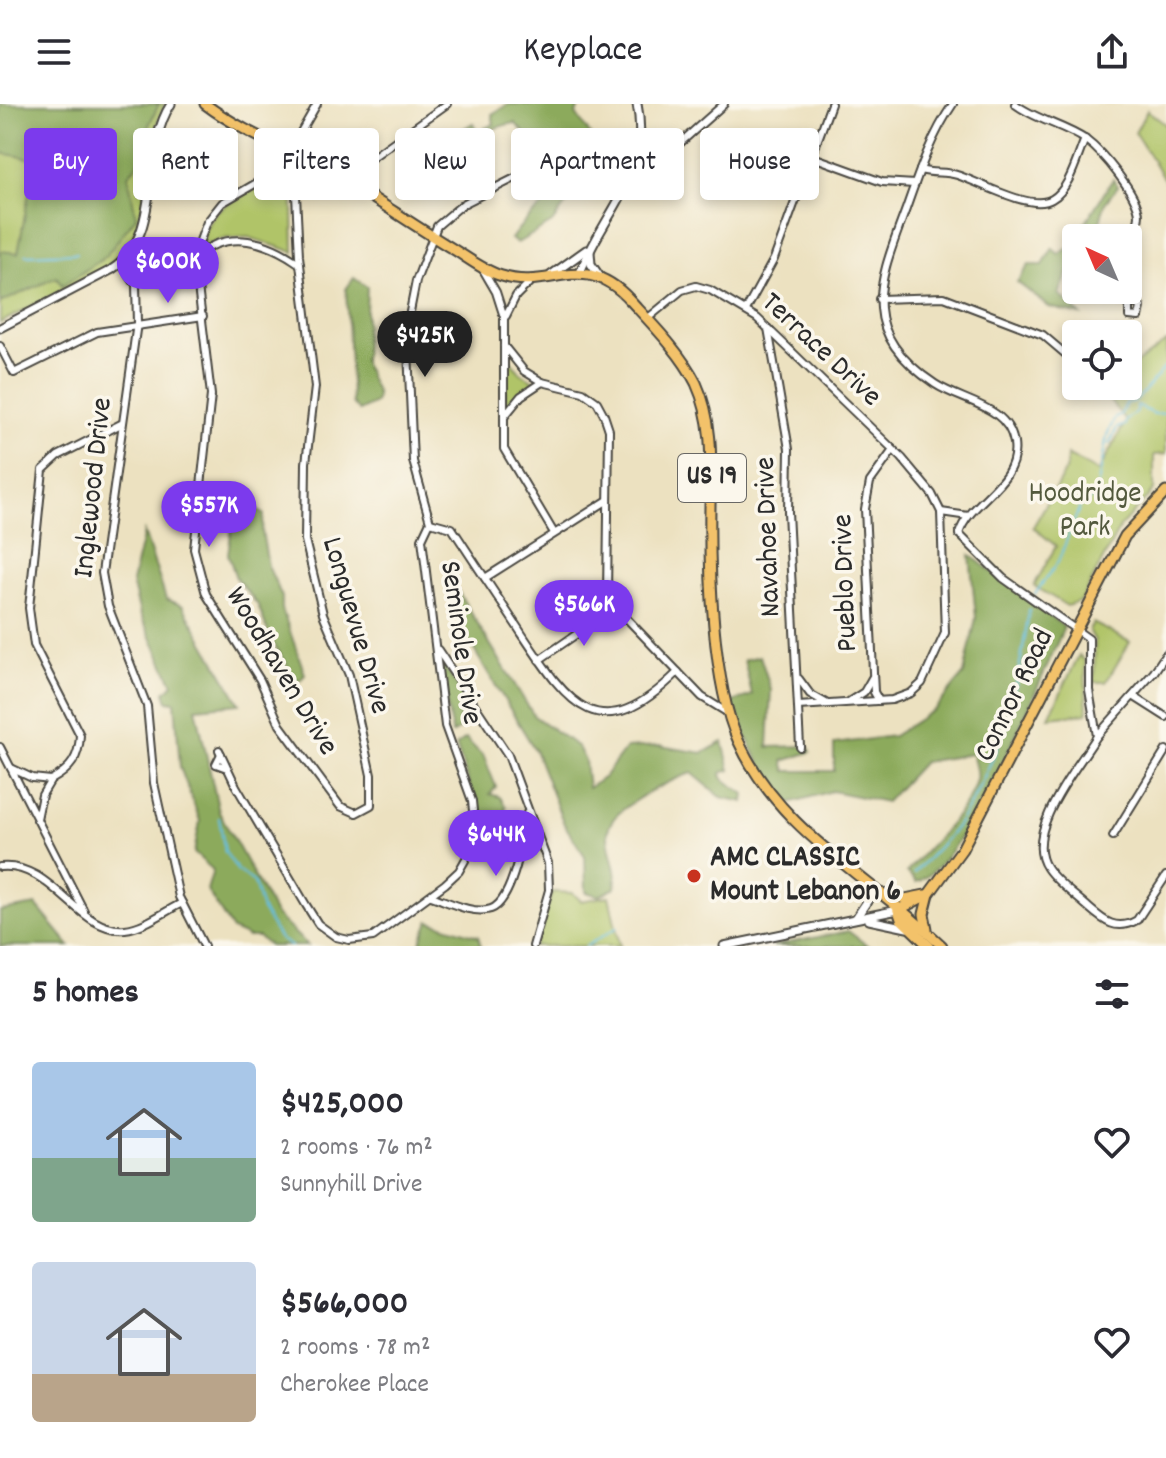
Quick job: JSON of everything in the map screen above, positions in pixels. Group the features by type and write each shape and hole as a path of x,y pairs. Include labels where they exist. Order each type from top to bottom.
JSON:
{"main road":[{"name":"US 19","path":"205,104 254,131"},
{"name":"US 19","path":"375,200 481,266 507,278 533,279 580,273 604,280 626,296 692,376 707,419 712,460 711,520 718,656 728,713 752,768 775,801 812,839 942,946"},
{"name":"Connor Road","path":"898,910 929,894 985,810 1125,536 1166,492"},
{"path":"876,892 905,899 929,894 924,914 929,933"},
{"name":"US 19","path":"898,910 901,919 929,946"}],"street":[{"path":"0,328 121,263 141,231 156,138 171,104"},
{"name":"Woodhaven Drive","path":"303,128 317,104"},
{"path":"379,153 447,104"},
{"path":"637,104 638,128"},
{"path":"684,140 724,104"},
{"path":"819,139 831,104"},
{"path":"953,104 939,124 920,170 884,265 879,299 885,327 906,360 936,385 998,415 1008,427 1014,443 1010,469 968,516 959,534"},
{"path":"1015,104 1041,121 1085,139 1104,156 1138,208 1137,224"},
{"path":"920,170 954,173 1027,201 1043,203 1054,198 1064,187 1085,139"},
{"path":"819,159 882,182 915,184"},
{"path":"511,180 463,204 437,226 416,281 407,334 413,461 430,522 452,528 539,660 565,696 579,706 604,713 630,709 648,700 678,672"},
{"name":"Woodhaven Drive","path":"254,183 234,193 216,209 203,229 196,257 211,395 194,538 198,572 206,594 260,680 290,742 340,806 356,813"},
{"name":"Longuevue Drive","path":"296,200 300,264 315,387 306,463 305,540 323,614 349,675 371,775 371,805 356,813"},
{"path":"580,273 591,246 618,200"},
{"path":"746,310 774,259 797,200"},
{"path":"196,257 216,244 247,241 268,245 300,264"},
{"path":"550,275 591,246"},
{"path":"591,246 591,264 604,280"},
{"name":"Inglewood Drive","path":"121,263 136,285 137,323 102,573 108,606 147,706 154,783 182,903 204,946"},
{"path":"481,266 499,298 504,323 503,418 506,456 554,533"},
{"path":"504,323 512,301 533,279"},
{"name":"Terrace Drive","path":"646,319 678,292 696,286 746,310 917,474 941,512"},
{"path":"879,299 944,297 1043,335 1062,351"},
{"path":"0,346 14,373 97,332 137,323 203,316"},
{"name":"Navahoe Drive","path":"768,328 776,360 789,449 788,512 800,747"},
{"path":"504,346 524,371 542,382 583,392 597,402 609,430 607,598 600,618 539,660"},
{"path":"776,360 792,351"},
{"path":"503,418 521,396 542,382"},
{"path":"37,819 42,795 51,780 73,764 80,735 34,645 29,608 43,470 58,456 121,424"},
{"name":"Pueblo Drive","path":"879,701 874,692 865,509 870,482 893,450"},
{"path":"485,578 608,500"},
{"path":"798,706 879,701 911,693 929,673 940,648 946,621 941,512 968,516"},
{"name":"Seminole Drive","path":"220,752 318,924 336,937 349,940 373,937 421,899 431,896 459,871 476,841 472,801 445,726 422,539 430,522"},
{"path":"959,534 1003,578 1087,635 1090,644 1089,690 1097,736"},
{"path":"942,538 959,534"},
{"path":"607,598 624,619 705,699 728,713"},
{"path":"600,618 624,619"},
{"path":"436,647 508,755 540,840 551,876 535,945"},
{"path":"1166,654 1097,736 1044,822 1039,840 1042,859 1052,875 1103,920 1115,926 1137,920 1166,876"},
{"path":"797,675 810,694 829,704"},
{"name":"Pueblo Drive","path":"847,703 864,692 873,676"},
{"path":"1133,696 1166,717"},
{"path":"0,747 86,914"},
{"path":"1113,836 1166,750"},
{"path":"11,768 32,778 51,780"},
{"path":"431,896 475,910 497,906 505,899 528,809"},
{"path":"523,838 540,840"},
{"path":"0,867 10,866 40,877 101,924 121,930 137,926 182,903"},
{"path":"54,887 67,877"},
{"path":"855,920 868,900 863,882"},
{"path":"724,946 898,910"},
{"path":"855,920 890,922 913,930"}],"green space":[{"path":"0,104 165,104 156,128 133,128 133,200 144,200 134,235 124,252 109,266 0,323"},
{"path":"0,104 159,104 148,128 133,128 133,169 128,175 136,217 105,257 62,286 57,277 0,303 0,251 18,253 28,200 117,200 117,128 24,128 24,157 0,153"},
{"path":"509,104 593,104 579,107 576,114 586,128 520,128 515,123 486,128 494,124 492,114"},
{"path":"1147,110 1166,125 1166,182 1135,133"},
{"path":"1113,179 1118,186 1105,203 1100,224 1084,224"},
{"path":"254,189 254,200 293,200 294,252 248,237 220,239 202,247 206,228 215,214"},
{"path":"551,200 569,200 552,223 517,243 511,239"},
{"path":"1053,248 1058,254 1062,252 1062,287 1059,294 1062,304 1069,304 1081,315 1049,307 1017,282 1029,265 1043,265"},
{"path":"354,278 367,287 364,364 377,394 375,403 359,411 352,403 346,289"},
{"name":"Hoodridge Park","path":"1166,342 1166,454 1154,455 1154,490 1120,527 1081,601 1067,606 1034,586 1056,546 1033,527 1066,470 1067,455 1098,472 1126,421 1109,400 1142,400 1142,360"},
{"path":"506,357 521,373 537,383 519,394 505,411"},
{"path":"251,505 264,515 262,531 268,566 282,597 282,609 305,674 301,680 297,681 271,640 258,605 236,578 228,554 233,520"},
{"path":"144,532 166,599 183,606 240,704 196,708 219,812 275,914 308,946 270,946 258,937 248,937 232,930 207,890 213,870 194,853 200,821 180,767 175,702 168,701 165,692 173,684 140,614 132,582"},
{"path":"970,555 1064,627 1020,726 978,809 956,844 935,869 916,882 907,872 957,815 972,791 976,773 972,754 923,762 886,802 832,791 790,803 763,768 732,702 752,695 744,660 760,656 771,690 768,747 808,746 811,752 783,761 786,771 834,771 834,744 893,736 935,709 964,674 976,618"},
{"path":"454,585 534,716 578,747 585,761 588,788 604,777 626,748 660,746 703,753 723,742 730,770 721,773 722,778 745,794 744,802 721,797 692,773 642,796 618,814 608,832 615,888 599,896 586,892 585,856 564,824 535,750 463,632"},
{"path":"1093,623 1130,642 1106,682 1094,682 1095,641 1089,630"},
{"path":"1079,655 1085,661 1087,713 1049,717"},
{"path":"444,666 470,706 459,715 462,728 452,734 441,668"},
{"path":"466,739 484,757 496,787 490,794 500,797 506,807 503,822 478,812 456,745"},
{"path":"552,892 573,893 581,901 609,896 620,946 534,946"},
{"path":"36,905 70,946 0,946 0,911"},
{"path":"429,921 478,936 481,946 419,946"},
{"path":"848,931 868,946 773,946"}],"waterway":[{"path":"26,255 77,253"},
{"path":"1035,594 1058,562 1080,506 1096,495 1107,435 1115,418 1120,416 1126,403 1135,402 1166,366"},
{"path":"1109,444 1117,428 1125,425 1126,419 1137,412 1137,406 1155,414 1164,413"},
{"path":"914,873 958,824 988,768 1014,691 1029,610"},
{"path":"219,818 225,852 238,871 254,882 262,910 280,939 291,946"},
{"path":"586,946 618,927"}],"place":[{"name":"AMC CLASSIC Mount Lebanon 6","path":"694,876"}]}
